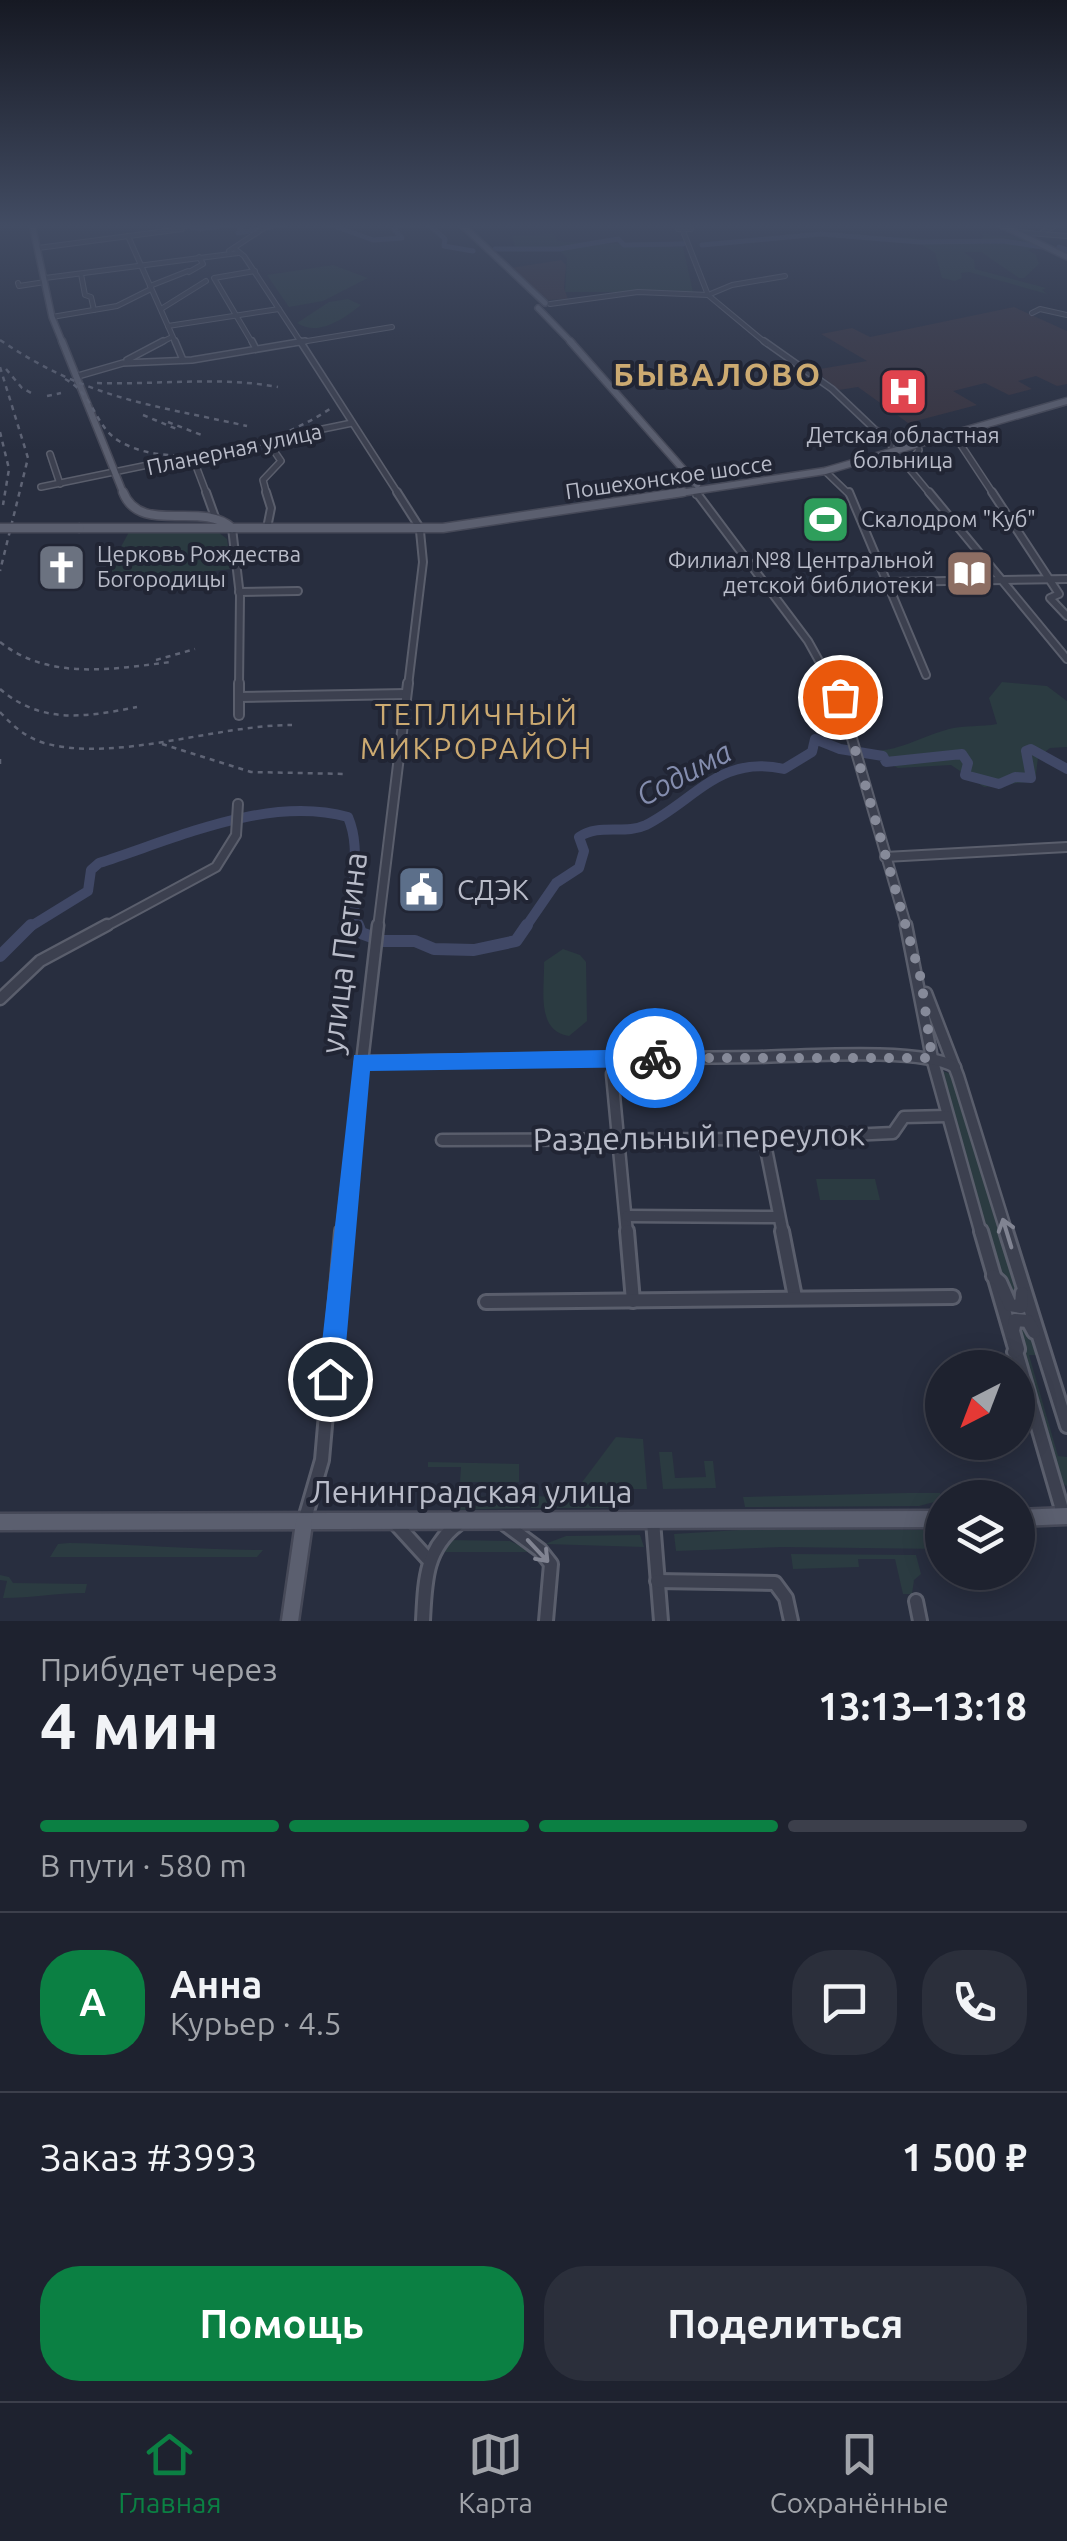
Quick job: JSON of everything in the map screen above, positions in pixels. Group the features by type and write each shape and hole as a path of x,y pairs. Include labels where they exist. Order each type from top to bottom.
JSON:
{"main road":[{"path":"49,300 52,317 127,504 136,512 215,517 227,521 232,528"},
{"path":"535,300 664,439 700,488"},
{"name":"Пошехонское шоссе","path":"0,528 419,528 825,471 910,442 1061,400"},
{"name":"Пошехонское шоссе","path":"910,442 954,433 992,419"},
{"path":"877,431 910,442"},
{"name":"Пошехонское шоссе","path":"721,485 880,452"},
{"path":"1035,1518 1066,1518"},
{"name":"Ленинградская улица","path":"0,1522 925,1519"},
{"name":"улица Петина","path":"290,1621 304,1523"}],"street":[{"path":"91,300 94,310"},
{"path":"52,317 117,306 129,300"},
{"path":"157,300 183,360"},
{"path":"161,309 176,300"},
{"path":"227,300 256,349"},
{"path":"273,300 419,528"},
{"path":"542,306 586,300"},
{"path":"715,300 782,356 799,363 832,389 894,447"},
{"path":"168,326 279,309"},
{"path":"1032,313 1040,309 1067,315"},
{"path":"124,363 183,360 298,338 392,327"},
{"path":"78,376 124,363 172,337"},
{"name":"Планерная улица","path":"41,488 352,423"},
{"path":"954,433 1060,595 1050,598 1067,616"},
{"path":"268,442 281,462 263,479 271,508 268,528"},
{"path":"910,442 919,450 907,466 1067,659"},
{"path":"50,454 60,484"},
{"path":"193,458 215,517"},
{"path":"825,471 849,492 926,675"},
{"path":"700,488 706,506 825,667 840,697 921,979 956,1067 1067,1426"},
{"path":"232,528 239,592 239,715"},
{"name":"улица Петина","path":"304,1523 322,1460 361,1062 423,562 419,528"},
{"path":"889,582 1067,579"},
{"path":"239,592 298,592"},
{"path":"240,697 406,694"},
{"path":"0,1000 40,961 216,867 232,846 238,814"},
{"path":"886,856 1067,847"},
{"path":"921,979 932,1058 1013,1350"},
{"path":"361,1062 932,1058 956,1067"},
{"path":"612,1074 633,1301"},
{"name":"Раздельный переулок","path":"442,1140 764,1139 893,1133 904,1117 947,1116"},
{"path":"764,1139 795,1297"},
{"path":"627,1216 779,1217"},
{"path":"993,1276 1000,1282 1006,1301 1018,1307 1024,1301 1019,1272"},
{"path":"486,1302 953,1297"},
{"path":"1017,1350 1012,1324 1017,1318 1032,1325 1042,1344"},
{"path":"1035,1419 1066,1518"},
{"path":"653,1521 661,1621"},
{"path":"423,1621 426,1558 446,1531 460,1522"},
{"path":"502,1522 540,1550 551,1564 546,1621"},
{"path":"394,1523 426,1558"},
{"path":"658,1581 766,1581 779,1586 790,1614"},
{"path":"916,1601 920,1621"}],"shaded area":[{"path":"284,300 326,300 323,301 289,307"},
{"path":"349,300 361,305 322,327 297,323 329,302"},
{"path":"1014,307 1067,331 1067,384 1057,386 1036,376 1018,381 1032,389 1009,395 985,383 953,391 977,405 908,423 858,387 839,390 814,370 867,361 821,334 852,328 870,337"},
{"path":"129,532 218,532 227,539 231,569 108,584 111,565"},
{"path":"1002,682 1047,686 1067,701 1067,747 1050,748 1038,758 1035,781 984,787 951,765 898,768 877,758 875,751 949,729 997,724 989,698"},
{"path":"563,949 580,955 586,962 587,1021 569,1036 551,1026 544,1007 544,962"},
{"path":"942,1071 955,1075 1021,1297 1013,1303 998,1276"},
{"path":"816,1179 875,1179 880,1200 820,1200"},
{"path":"1019,1323 1027,1325 1041,1355 1035,1355 1035,1350 1023,1350 1016,1329"},
{"path":"1035,1376 1058,1456 1067,1457 1067,1486 1059,1482 1035,1402"},
{"path":"616,1437 643,1439 647,1489 577,1489"},
{"path":"659,1452 672,1452 675,1478 706,1477 704,1461 713,1461 716,1488 663,1489"},
{"path":"428,1462 519,1464 519,1482 460,1482 461,1467 428,1467"},
{"path":"925,1493 925,1504 745,1507 743,1497"},
{"path":"444,1495 520,1498 520,1508 453,1510"},
{"path":"532,1496 620,1499 616,1508 531,1508"},
{"path":"755,1529 924,1530 925,1549 782,1547 676,1551 674,1534"},
{"path":"640,1535 644,1547 545,1544 566,1536"},
{"path":"448,1540 510,1541 533,1552 436,1552"},
{"path":"58,1544 263,1550 257,1557 50,1557"},
{"path":"791,1554 916,1555 921,1574 914,1580 912,1594 903,1594 895,1559 858,1559 859,1567 793,1569"},
{"path":"0,1575 9,1577 13,1583 87,1584 85,1593 3,1598 7,1581 0,1580"}],"waterway":[{"name":"Содима","path":"525,928 556,883 579,868 584,851 579,837 595,831 646,825 710,782 743,768 784,769 812,752 815,739 840,749 883,756 886,762 962,754 968,763 965,775 999,784 1015,777 1031,778 1026,751 1031,749 1067,769"},
{"name":"Содима","path":"28,928 88,891 91,870 99,863 222,823 286,812 348,817 354,845 354,900 359,927"},
{"name":"Содима","path":"28,928 31,925"},
{"name":"Содима","path":"359,927 361,933 383,941 415,941 434,949 474,950 516,941 527,925"},
{"name":"Содима","path":"0,956 28,928"}],"railway":[{"path":"0,340 62,375 119,397 247,426"},
{"path":"0,367 28,458 0,571"},
{"path":"6,369 22,388 35,395"},
{"path":"65,379 83,393 104,427 119,441 142,451 169,455 198,455 257,443 331,408"},
{"path":"97,383 211,381 278,387"},
{"path":"47,396 61,393"},
{"path":"143,415 179,430"},
{"path":"168,422 204,436"},
{"path":"0,432 9,469 3,505"},
{"path":"0,642 39,663 60,667 104,669 171,662"},
{"path":"156,660 195,649"},
{"path":"0,689 16,701 48,713 82,715 137,707"},
{"path":"0,712 31,738 72,748 134,746 292,725"},
{"path":"162,744 251,772 347,774"},
{"path":"0,759 0,767"}],"way so far":[{"path":"655,1058 932,1058 921,979 840,697"}],"place":[{"name":"Детская областная больница","path":"903,391"},
{"name":"Скалодром \"Куб\"","path":"826,519"},
{"name":"Церковь Рождества Богородицы","path":"62,567"},
{"name":"Филиал №8 Центральной детской библиотеки","path":"969,573"},
{"name":"СДЭК","path":"422,890"}],"district":[{"name":"БЫВАЛОВО","path":"718,375"},
{"name":"ТЕПЛИЧНЫЙ МИКРОРАЙОН","path":"477,732"}],"route":[{"path":"330,1379 361,1062 655,1058"}]}
